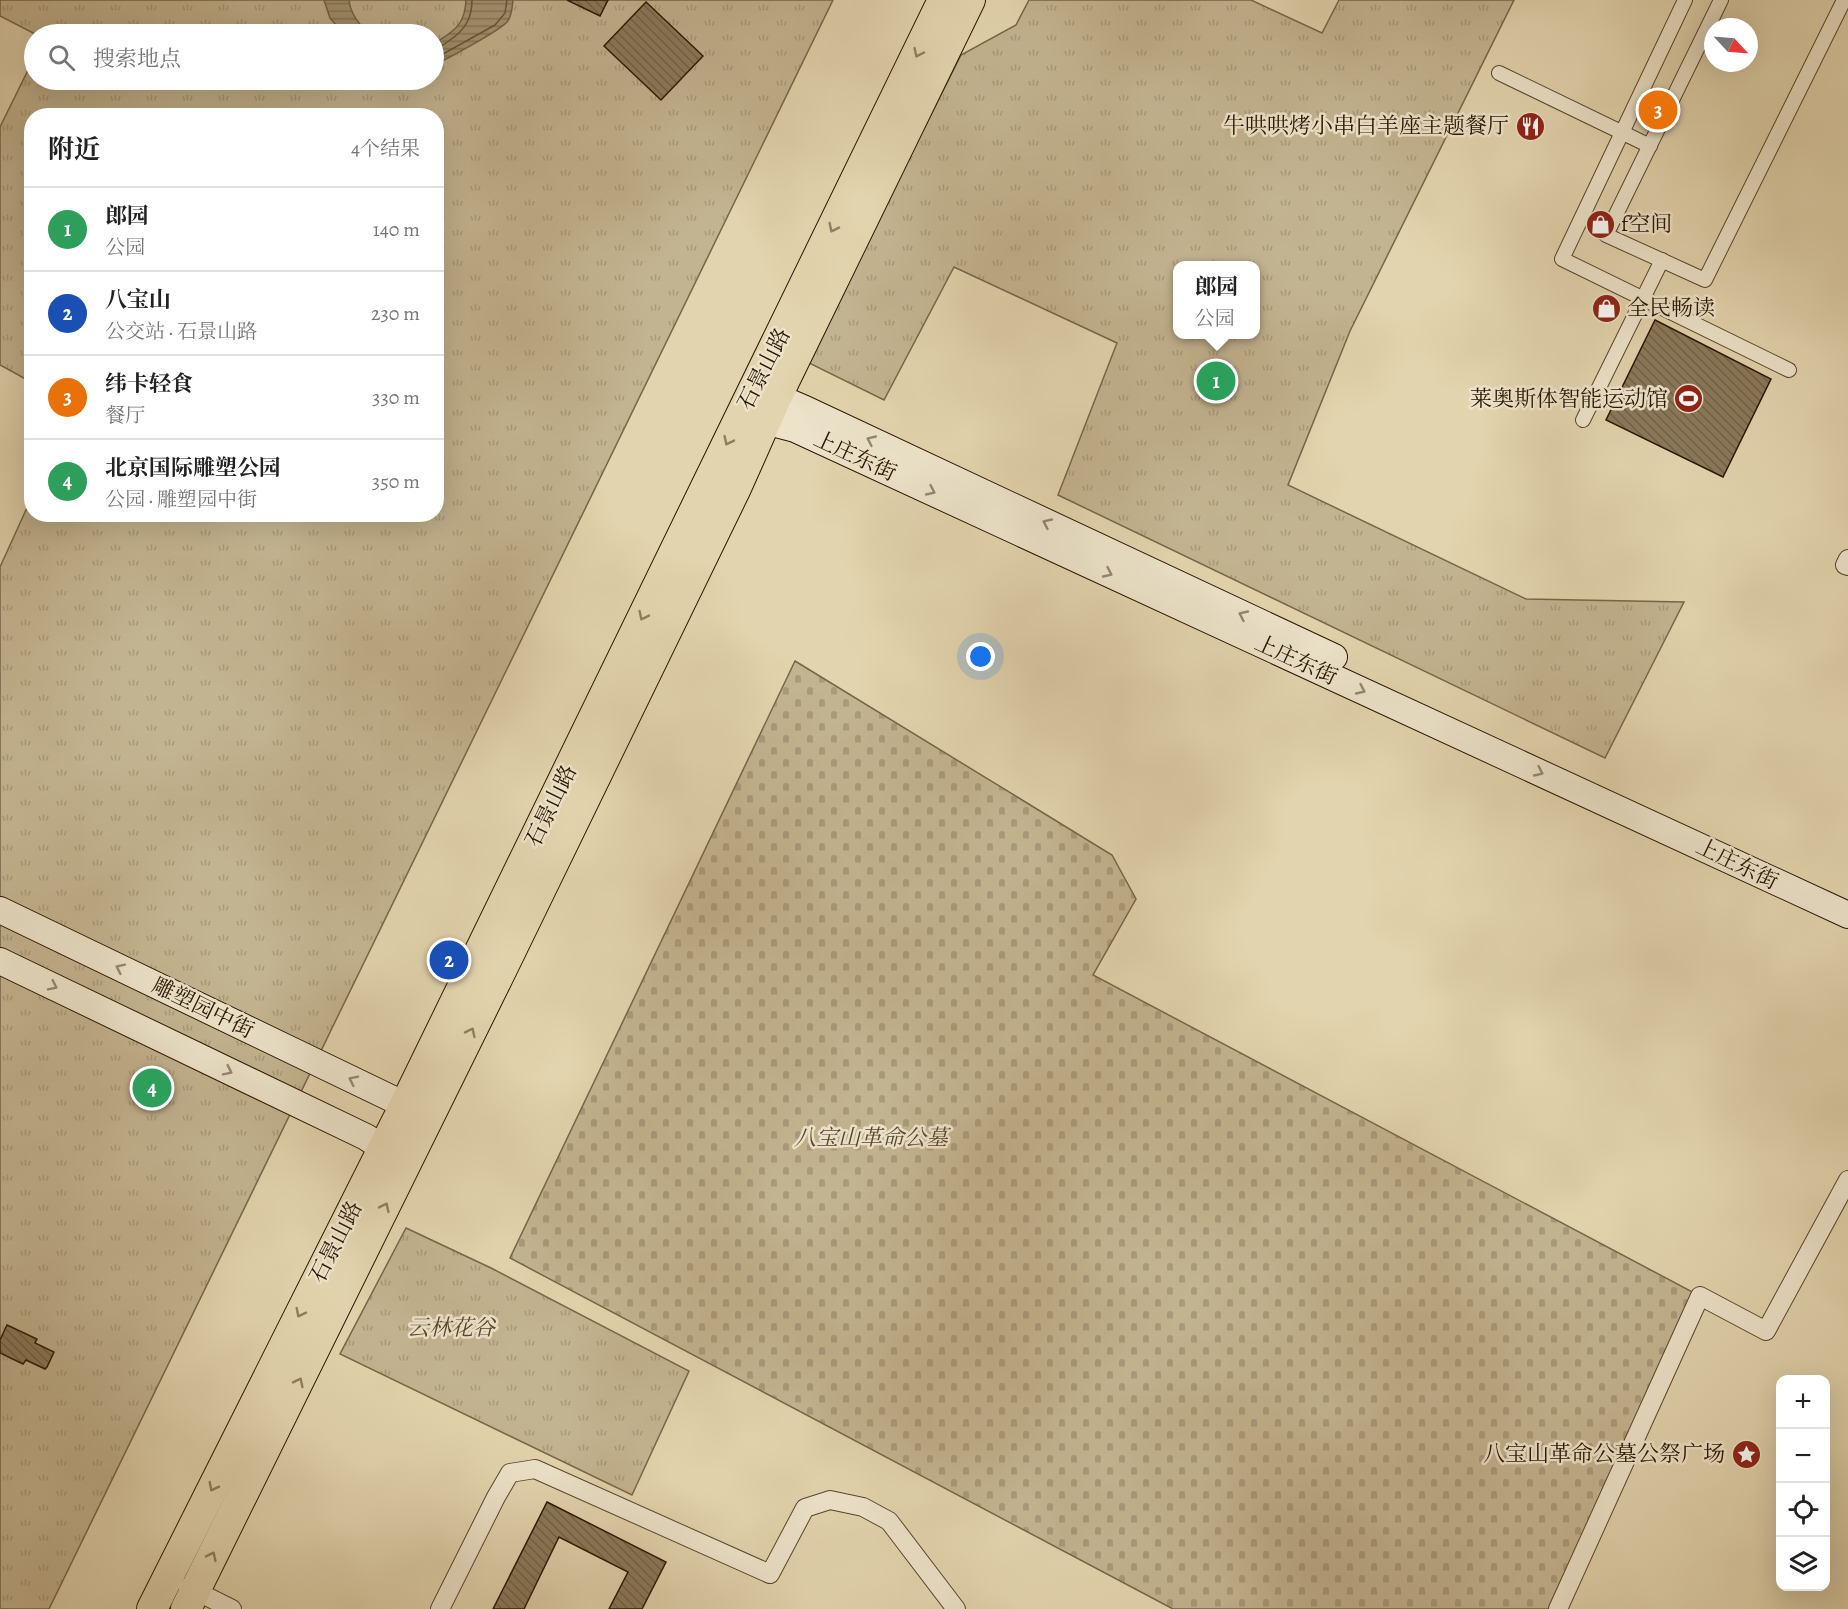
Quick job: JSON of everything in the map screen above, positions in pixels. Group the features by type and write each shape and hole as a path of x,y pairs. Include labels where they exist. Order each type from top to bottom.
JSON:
{"highway":[{"name":"石景山路","path":"191,1600 494,986 736,488 759,404 943,0"},
{"name":"石景山路","path":"152,1609 759,404 970,0"}],"main road":[{"name":"上庄东街","path":"759,404 804,409 1848,897"},
{"name":"上庄东街","path":"759,404 795,429 1848,915"},
{"name":"雕塑园中街","path":"0,910 405,1105"},
{"name":"雕塑园中街","path":"0,961 366,1137 383,1148"}],"street":[{"path":"1685,0 1562,259 1789,370"},
{"path":"1721,0 1606,235 1705,280 1844,0"},
{"path":"1499,72 1650,146"},
{"path":"1583,420 1662,260"},
{"path":"1848,559 1845,565 1848,566"},
{"path":"1558,1609 1700,1296 1766,1330 1848,1180"},
{"path":"440,1609 510,1473 535,1469 770,1574 805,1508 830,1500 863,1507 889,1521 956,1609"},
{"path":"168,1577 191,1600 232,1609"}],"green space":[{"path":"0,0 833,0 49,1609 0,1609 0,567 24,514 24,522 444,522 444,108 24,108 24,378 0,365 0,127 24,78 24,90 444,90 444,24 24,24 24,28 0,16"},
{"path":"1029,0 1251,0 1322,33 1339,0 1514,0 1350,331 1288,485 1526,599 1684,602 1605,758 1058,495 1117,343 954,267 884,400 807,362 961,55 1016,25"},
{"name":"八宝山革命公墓","path":"795,661 1112,855 1136,899 1093,975 1700,1296 1558,1609 1173,1609 510,1258"},
{"name":"云林花谷","path":"406,1228 491,1268 689,1371 632,1495 340,1354"}],"water":[{"path":"324,0 349,0 351,10 360,24 335,24 330,18"},
{"path":"466,0 513,0 512,12 507,22 494,32 444,60 444,37 457,27 465,9"}],"building":[{"path":"567,0 608,0 600,16"},
{"path":"646,2 703,56 661,100 604,46"},
{"name":"莱奥斯体智能运动馆","path":"1655,320 1771,379 1723,477 1606,420"},
{"path":"7,1325 37,1339 35,1343 54,1352 45,1369 26,1360 23,1364 0,1353 0,1340"},
{"path":"547,1502 666,1562 642,1609 609,1609 628,1572 559,1537 524,1609 493,1609"}],"place":[{"name":"纬卡轻食","path":"1658,110"},
{"name":"牛哄哄烤小串白羊座主题餐厅","path":"1530,126"},
{"name":"f空间","path":"1600,224"},
{"name":"全民畅读","path":"1606,308"},
{"name":"郎园","path":"1216,381"},
{"name":"莱奥斯体智能运动馆","path":"1689,399"},
{"name":"八宝山","path":"449,960"},
{"name":"北京国际雕塑公园","path":"152,1088"},
{"name":"八宝山革命公墓公祭广场","path":"1746,1454"}]}
